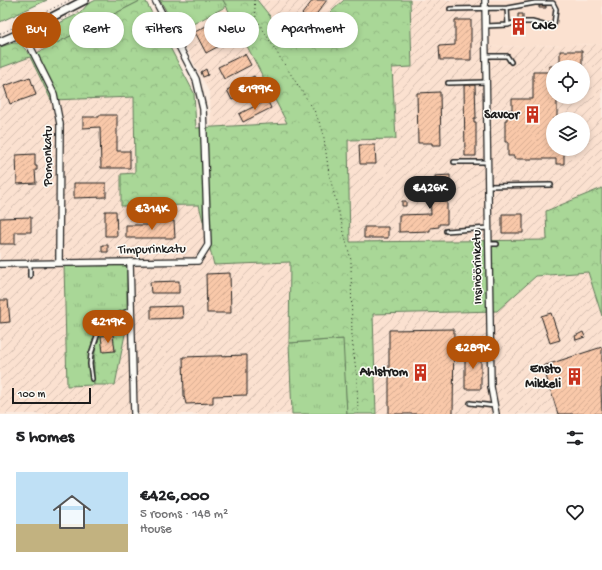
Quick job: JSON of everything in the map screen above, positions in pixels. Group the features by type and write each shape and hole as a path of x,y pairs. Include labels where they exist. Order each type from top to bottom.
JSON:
{"street":[{"path":"61,12 85,0"},
{"name":"Timpurinkatu","path":"0,264 198,261 208,245 203,109 196,79 155,0"},
{"name":"Insinöörinkatu","path":"485,0 491,387 496,414"},
{"path":"0,42 12,37"},
{"name":"Pomonkatu","path":"31,48 54,94 60,124 59,263"},
{"path":"130,262 134,414"}],"lane":[{"path":"450,9 508,8 535,3 553,3 556,9 554,24 547,26 532,22 516,22 508,25 485,26"},
{"path":"508,8 508,25"},
{"path":"486,56 507,56 511,62"},
{"path":"448,83 486,82"},
{"path":"454,162 488,162"},
{"path":"488,186 551,185"},
{"path":"446,231 488,228"},
{"path":"489,244 497,244"},
{"path":"30,263 30,276"},
{"path":"92,379 91,354 100,327 108,319 131,310"},
{"path":"464,342 491,342"},
{"path":"470,403 494,406"}],"path":[{"path":"0,34 70,0"},
{"path":"254,0 256,18 278,56 314,110 323,131 329,174 351,260 352,340 357,378 358,414"}],"shaded area":[{"path":"257,0 344,0 331,12 267,12"},
{"path":"410,0 488,0 489,47 602,44 602,188 547,211 547,240 350,242 348,140 396,139 392,68 412,67"},
{"path":"488,0 602,0 602,44 489,47"},
{"path":"227,6 230,12 216,12"},
{"path":"204,18 204,48 249,48 287,123 211,127 210,94 186,48 196,48 196,22"},
{"path":"36,48 47,48 38,53"},
{"path":"30,57 51,100 134,96 135,173 121,206 199,205 214,265 290,262 289,343 292,414 0,414 0,68","holes":["127,265 127,324 115,385 67,386"]},
{"path":"588,272 602,316 602,414 376,414 373,314 497,311 536,276"}],"green space":[{"path":"0,0 47,0 21,12 12,12 12,16 0,22"},
{"path":"96,0 142,0 118,12 81,12 88,4"},
{"path":"142,0 145,0 151,12 132,12 132,48 170,48 194,93 196,128 287,123 248,48 259,48 259,12 229,12 223,0 257,0 267,12 267,48 358,48 358,12 331,12 344,0 410,0 412,67 392,68 396,139 348,140 350,242 547,240 546,211 602,188 602,316 588,272 536,276 497,311 373,314 376,414 347,414 343,339 289,343 290,262 214,265 199,205 121,206 121,174 135,173 134,97 51,100 30,57 0,68 0,47 12,43 12,48 24,48 31,56 47,48 61,48 61,41 69,37 69,48 124,48 124,12 118,12"},
{"path":"160,0 223,0 227,6 216,12 204,12 204,18 196,22 196,12 167,12"},
{"path":"69,18 69,37 61,41 61,22"},
{"path":"64,265 127,265 127,312 94,359 94,385 67,386"},
{"path":"127,312 127,324 115,385 94,385 95,352 99,336 110,321"},
{"path":"344,339 347,414 292,414 289,343"}],"building":[{"path":"313,0 327,0 318,12 304,12"},
{"path":"539,6 546,6 546,8 539,8"},
{"path":"518,14 523,14 523,20 518,20"},
{"path":"455,20 471,20 471,60 440,60 439,46 455,45"},
{"name":"CNG","path":"515,25 522,25 522,27 515,27"},
{"path":"204,27 204,48 215,48 206,53 196,31"},
{"path":"560,51 582,51 582,60 560,60"},
{"path":"245,54 251,65 224,79 218,67"},
{"path":"206,69 208,75 203,77 201,72"},
{"name":"Savcor","path":"533,72 546,72 546,104 557,104 557,112 546,112 546,156 564,156 564,164 556,164 556,159 514,159 514,156 508,156 508,142 505,142 505,120 507,120 507,110 512,110 512,99 533,99"},
{"path":"254,76 259,86 232,100 227,90"},
{"path":"30,77 36,95 10,104 4,86"},
{"path":"464,85 475,85 476,118 474,118 474,122 476,122 476,156 465,156"},
{"path":"440,92 441,145 432,145 432,143 418,143 417,93"},
{"path":"267,100 271,108 243,122 239,114"},
{"path":"99,115 117,115 117,151 130,151 130,168 101,168 100,127 83,128 83,117 99,117"},
{"path":"359,145 375,145 376,164 360,164"},
{"path":"35,154 35,166 37,166 37,170 35,170 36,183 17,184 16,155"},
{"path":"450,175 450,198 447,198 447,224 439,224 439,227 430,228 430,231 399,232 399,215 431,214 430,198 435,198 435,176"},
{"path":"74,183 106,183 106,197 74,198"},
{"path":"402,201 406,201 406,206 402,206"},
{"path":"105,211 116,211 117,236 105,236"},
{"path":"502,214 523,214 523,233 502,233"},
{"path":"31,217 31,232 15,232 15,244 0,244 0,218"},
{"path":"174,221 175,238 126,238 126,225 150,225 150,222"},
{"path":"364,227 388,227 388,238 364,238"},
{"path":"102,245 108,245 108,252 102,252"},
{"path":"230,273 231,313 207,313 206,274"},
{"path":"179,281 179,293 151,293 150,282"},
{"path":"0,300 8,300 10,322 0,323"},
{"path":"182,306 183,318 151,319 151,307"},
{"path":"551,313 560,340 550,343 541,316"},
{"name":"Ahlstrom","path":"454,329 453,414 389,414 389,330"},
{"path":"583,332 585,337 576,340 575,336"},
{"path":"113,335 115,351 103,352 101,336"},
{"name":"Ensto Mikkeli","path":"602,347 602,414 558,414 543,366"},
{"path":"465,352 481,352 481,389 465,389"},
{"path":"247,355 247,395 213,396 213,403 186,404 184,396 183,357"}],"place":[{"name":"CNG","path":"519,26"},
{"name":"Savcor","path":"532,115"},
{"name":"Ahlstrom","path":"421,372"},
{"name":"Ensto Mikkeli","path":"574,376"}]}
